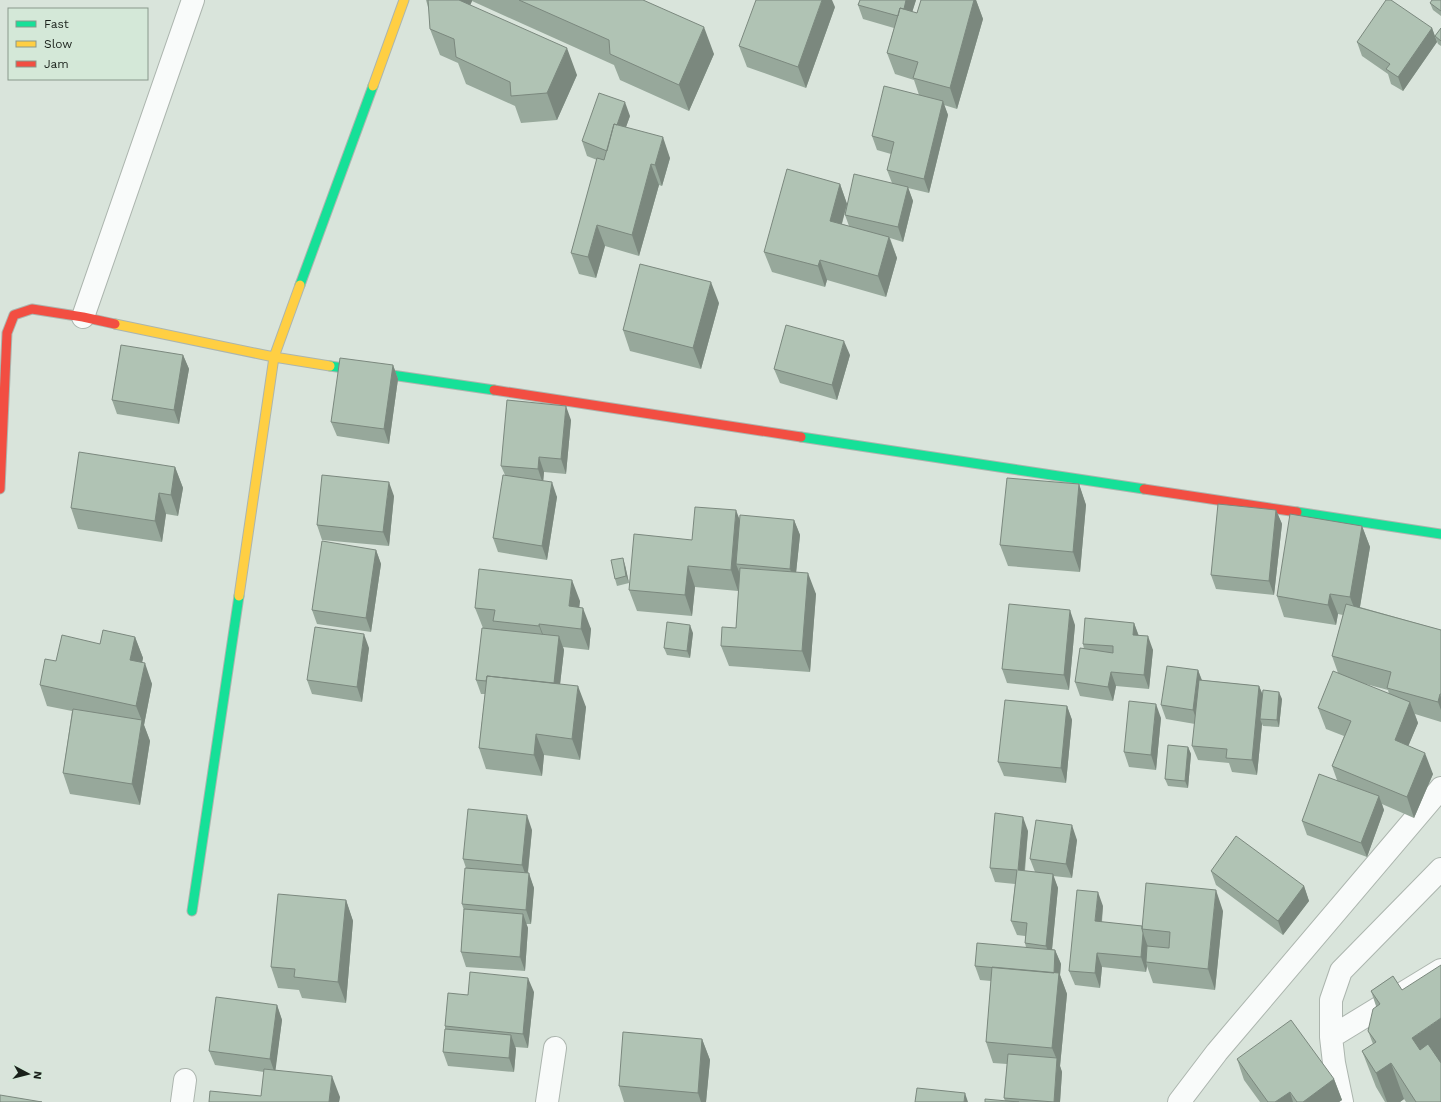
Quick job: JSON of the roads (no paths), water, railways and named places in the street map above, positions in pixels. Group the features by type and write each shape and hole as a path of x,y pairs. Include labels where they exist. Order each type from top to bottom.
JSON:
{"street":[{"path":"83,317 193,0"},
{"path":"192,911 274,357 404,0"},
{"path":"0,489 7,333 14,315 32,309 83,317 274,357 1441,534"},
{"path":"1179,1102 1217,1052 1441,788"},
{"path":"1342,1102 1334,1063 1331,1038 1330,1000 1341,971 1441,869"},
{"path":"1331,1038 1441,970"},
{"path":"547,1102 554,1048"},
{"path":"182,1102 185,1080"}]}
